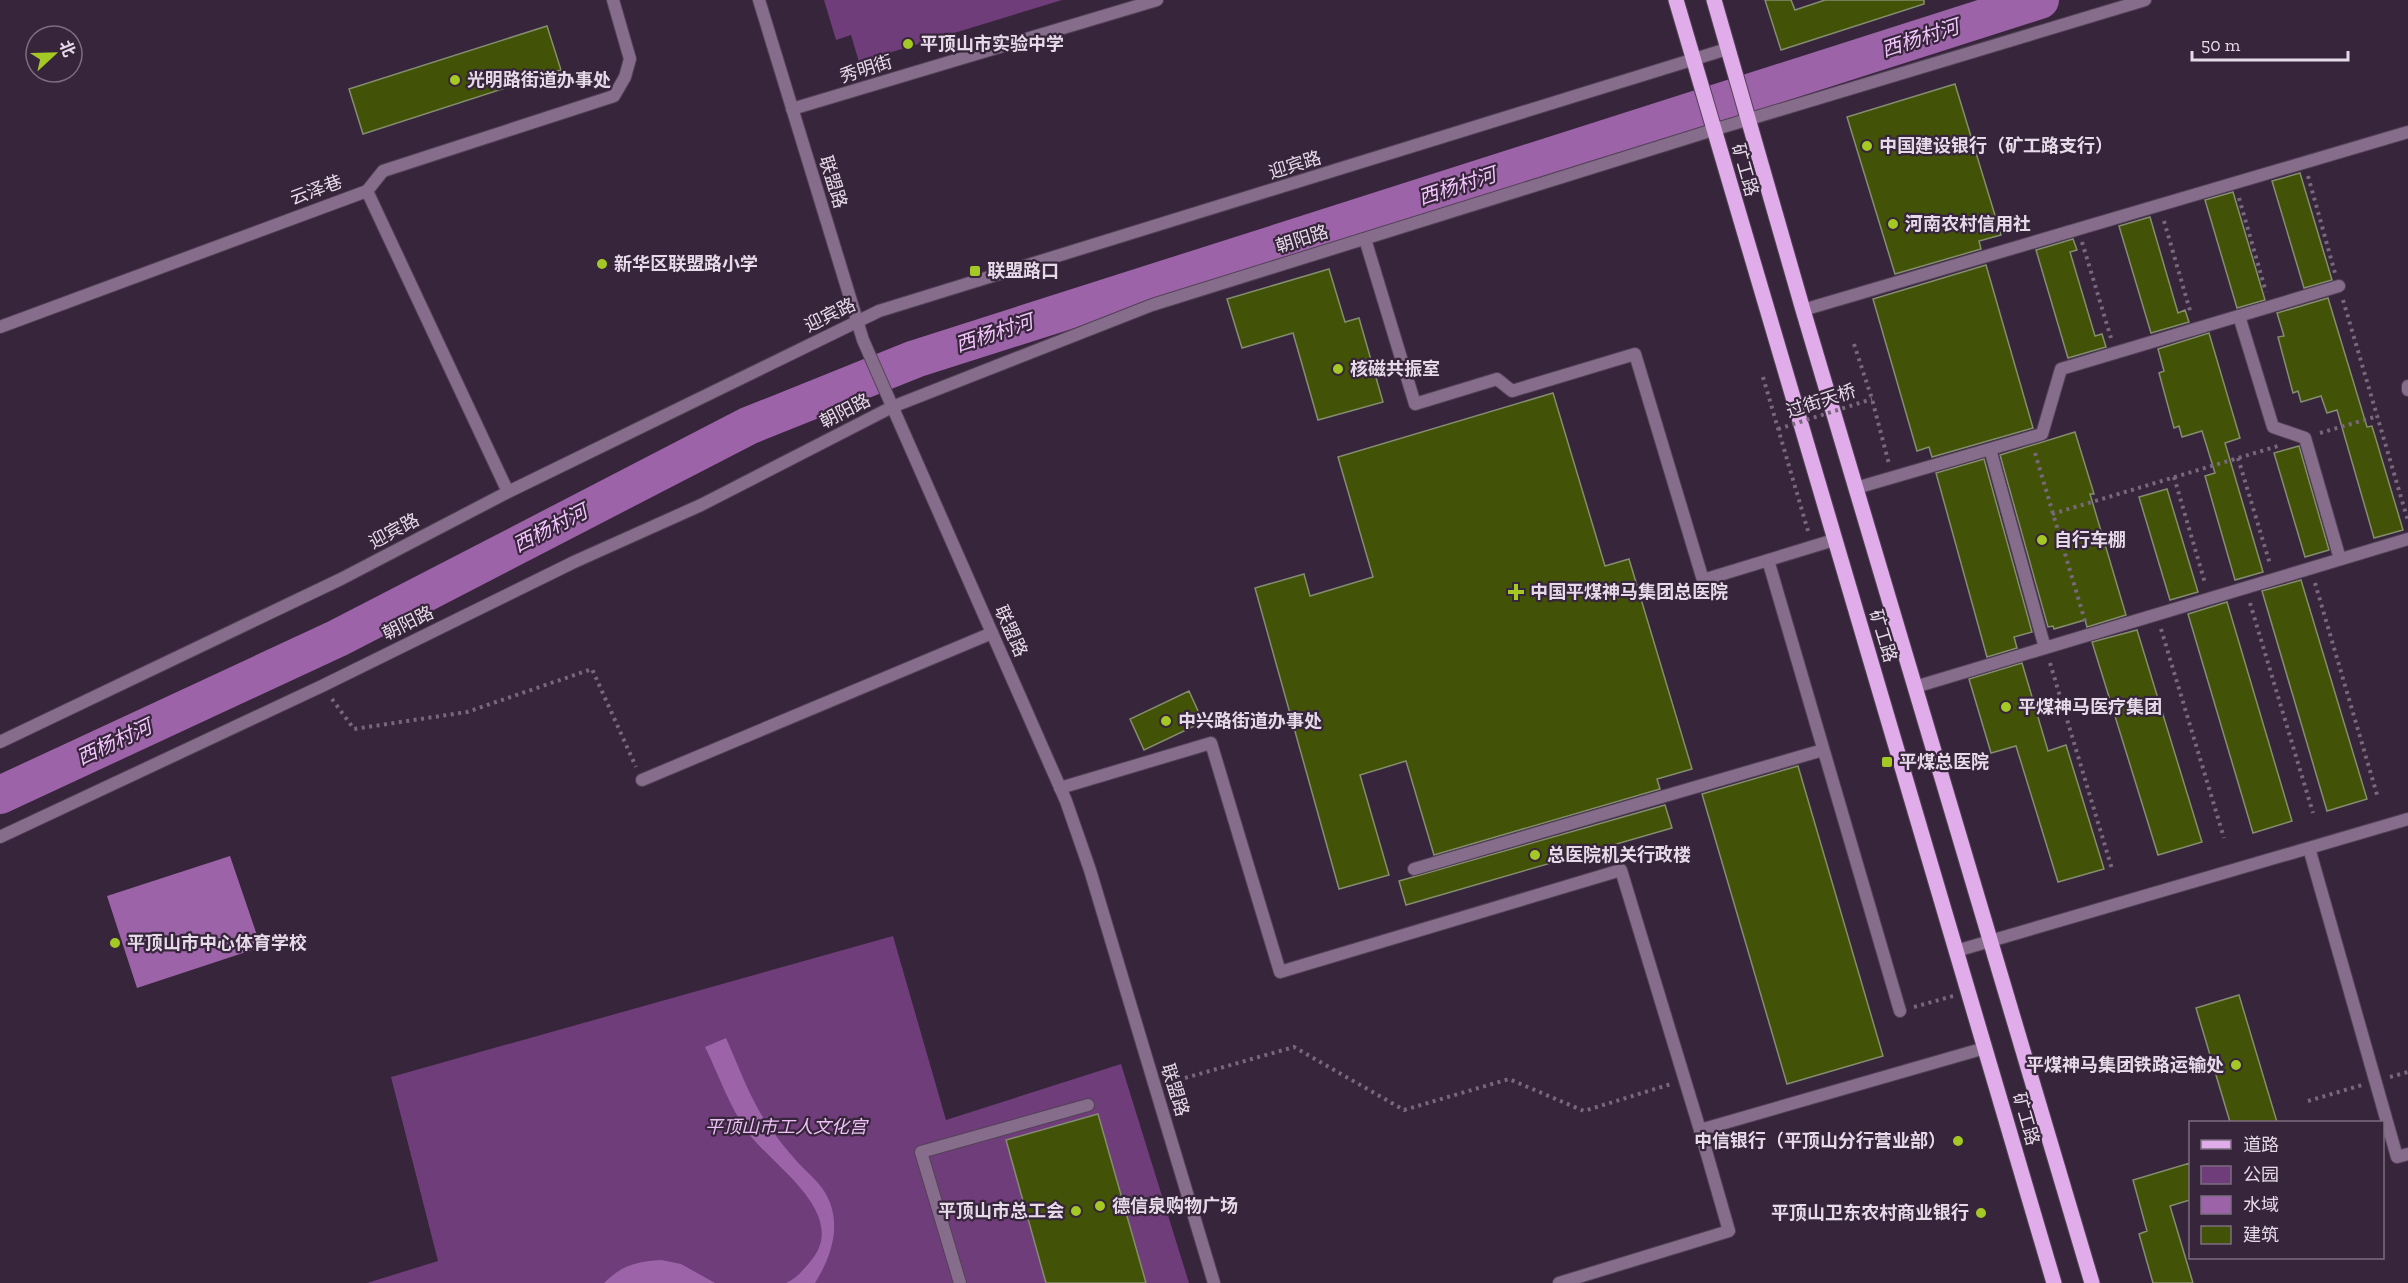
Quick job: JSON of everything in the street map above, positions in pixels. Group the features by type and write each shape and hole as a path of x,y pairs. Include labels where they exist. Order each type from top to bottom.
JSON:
{"main road":[{"name":"矿工路","path":"1676,0 2054,1283"},
{"name":"矿工路","path":"1714,0 1803,310 2092,1283"}],"street":[{"path":"367,191 383,171 614,96 625,77 630,58 613,0"},
{"name":"联盟路","path":"759,0 856,322 1060,788 1090,870 1214,1283"},
{"name":"秀明街","path":"792,110 1157,0"},
{"name":"朝阳路","path":"0,837 322,686 574,562 701,505 890,402 1152,305 1713,130 2145,0"},
{"name":"迎宾路","path":"0,742 341,579 508,492 879,311 1727,49"},
{"path":"1803,310 2408,132"},
{"name":"云泽巷","path":"0,327 367,191 508,492"},
{"path":"1365,238 1415,404 1497,379 1512,391 1635,354 1703,580 1834,540"},
{"path":"1856,488 2042,434 2061,369 2339,286"},
{"path":"2239,316 2273,427 2305,438 2340,559"},
{"path":"1990,449 2045,648"},
{"path":"1915,687 2408,539"},
{"path":"1768,560 1900,1011"},
{"path":"642,780 992,633"},
{"path":"1060,788 1211,743 1280,972 1621,870 1729,1231 1558,1283"},
{"path":"1414,868 1823,750"},
{"path":"1956,951 2408,820"},
{"path":"2309,848 2397,1157 2408,1154"},
{"path":"1700,1130 1985,1048"},
{"path":"960,1283 921,1152 1088,1105"}],"path":[{"path":"2306,170 2408,521"},
{"path":"2236,189 2270,307"},
{"path":"2161,211 2196,330"},
{"path":"2080,237 2116,353"},
{"path":"1854,344 1872,399 1887,457"},
{"path":"1763,376 1813,547"},
{"name":"过街天桥","path":"1778,429 1872,399"},
{"path":"2052,514 2378,416"},
{"path":"2031,438 2089,634"},
{"path":"2238,458 2274,579"},
{"path":"2175,477 2210,598"},
{"path":"2310,568 2378,798"},
{"path":"2245,588 2313,813"},
{"path":"2157,614 2224,838"},
{"path":"2045,648 2112,870"},
{"path":"322,686 354,729 467,712 592,669 642,780"},
{"path":"1900,1011 1968,991"},
{"path":"1185,1078 1294,1047 1404,1110 1509,1079 1584,1111 1684,1080"}],"green space":[{"path":"824,0 1062,0 859,62 851,35 836,40"},
{"name":"平顶山市工人文化宫","path":"893,936 946,1120 1121,1064 1189,1283 367,1283 438,1261 391,1077"}],"water":[{"path":"230,856 261,947 137,988 107,896"},
{"path":"726,1038 750,1094 768,1125 797,1162 819,1184 829,1200 833,1212 834,1236 827,1260 815,1283 786,1283 796,1277 810,1262 820,1244 821,1227 815,1210 804,1193 749,1134 730,1103 705,1047"},
{"path":"661,1260 681,1264 715,1283 604,1283 617,1272 630,1266"}],"building":[{"path":"1765,0 1791,0 1795,10 1825,0 1924,0 1924,4 1781,50"},
{"name":"光明路街道办事处","path":"547,26 561,70 363,134 349,89"},
{"path":"1955,84 2001,235 1979,241 1981,249 1895,274 1847,117"},
{"path":"2300,173 2332,280 2304,288 2272,181"},
{"path":"2233,192 2265,300 2237,308 2205,200"},
{"path":"2150,217 2178,313 2185,310 2189,322 2151,333 2119,226"},
{"path":"2073,239 2077,250 2070,252 2095,336 2102,334 2106,347 2068,358 2036,250"},
{"path":"1986,265 2033,428 1932,457 1929,447 1917,451 1873,299"},
{"path":"1329,269 1345,322 1359,318 1383,402 1318,420 1293,333 1242,348 1227,299"},
{"path":"2328,298 2367,427 2372,426 2403,530 2374,538 2337,410 2327,413 2321,396 2301,402 2298,391 2293,393 2278,337 2284,336 2277,313"},
{"path":"2209,333 2240,438 2225,443 2263,572 2235,580 2205,476 2215,473 2202,431 2182,437 2179,426 2174,428 2159,373 2164,371 2158,349"},
{"path":"1553,393 1605,566 1629,559 1692,769 1657,779 1660,789 1434,855 1406,761 1360,775 1389,875 1339,889 1255,588 1304,574 1310,596 1373,577 1338,457"},
{"path":"2075,432 2094,494 2090,494 2126,615 2087,627 2085,620 2054,629 2053,626 2048,627 2000,455"},
{"path":"2299,446 2329,550 2305,557 2274,453"},
{"path":"1984,459 2032,632 2014,637 2017,648 1987,657 1936,473"},
{"path":"2167,489 2198,592 2170,600 2139,497"},
{"path":"2301,580 2367,799 2327,811 2262,591"},
{"path":"2227,602 2292,821 2253,833 2188,614"},
{"path":"2137,630 2202,842 2158,855 2092,642"},
{"path":"2022,663 2048,751 2066,745 2104,869 2058,882 2016,746 1991,753 1969,679"},
{"name":"中兴路街道办事处","path":"1189,691 1203,722 1144,750 1130,719"},
{"path":"1798,766 1883,1056 1787,1084 1702,794"},
{"name":"总医院机关行政楼","path":"1665,805 1672,828 1406,905 1399,881"},
{"name":"平煤神马集团铁路运输处","path":"2239,995 2277,1121 2230,1121 2196,1008"},
{"name":"平顶山市总工会","path":"1098,1114 1146,1283 1046,1283 1006,1140"},
{"path":"2189,1163 2189,1200 2170,1206 2193,1283 2153,1283 2139,1234 2147,1231 2133,1180"}],"waterway":[{"name":"西杨村河","path":"0,795 338,638 748,426 915,359 2040,0"}],"place":[{"name":"平顶山市实验中学","path":"908,44"},
{"name":"光明路街道办事处","path":"455,80"},
{"name":"中国建设银行（矿工路支行）","path":"1867,146"},
{"name":"河南农村信用社","path":"1893,224"},
{"name":"新华区联盟路小学","path":"602,264"},
{"name":"联盟路口","path":"975,271"},
{"name":"核磁共振室","path":"1338,369"},
{"name":"自行车棚","path":"2042,540"},
{"name":"中国平煤神马集团总医院","path":"1516,592"},
{"name":"平煤神马医疗集团","path":"2006,707"},
{"name":"中兴路街道办事处","path":"1166,721"},
{"name":"平煤总医院","path":"1887,762"},
{"name":"总医院机关行政楼","path":"1535,855"},
{"name":"平顶山市中心体育学校","path":"115,943"},
{"name":"平煤神马集团铁路运输处","path":"2236,1065"},
{"name":"中信银行（平顶山分行营业部）","path":"1958,1141"},
{"name":"德信泉购物广场","path":"1100,1206"},
{"name":"平顶山市总工会","path":"1076,1211"},
{"name":"平顶山卫东农村商业银行","path":"1981,1213"}]}
